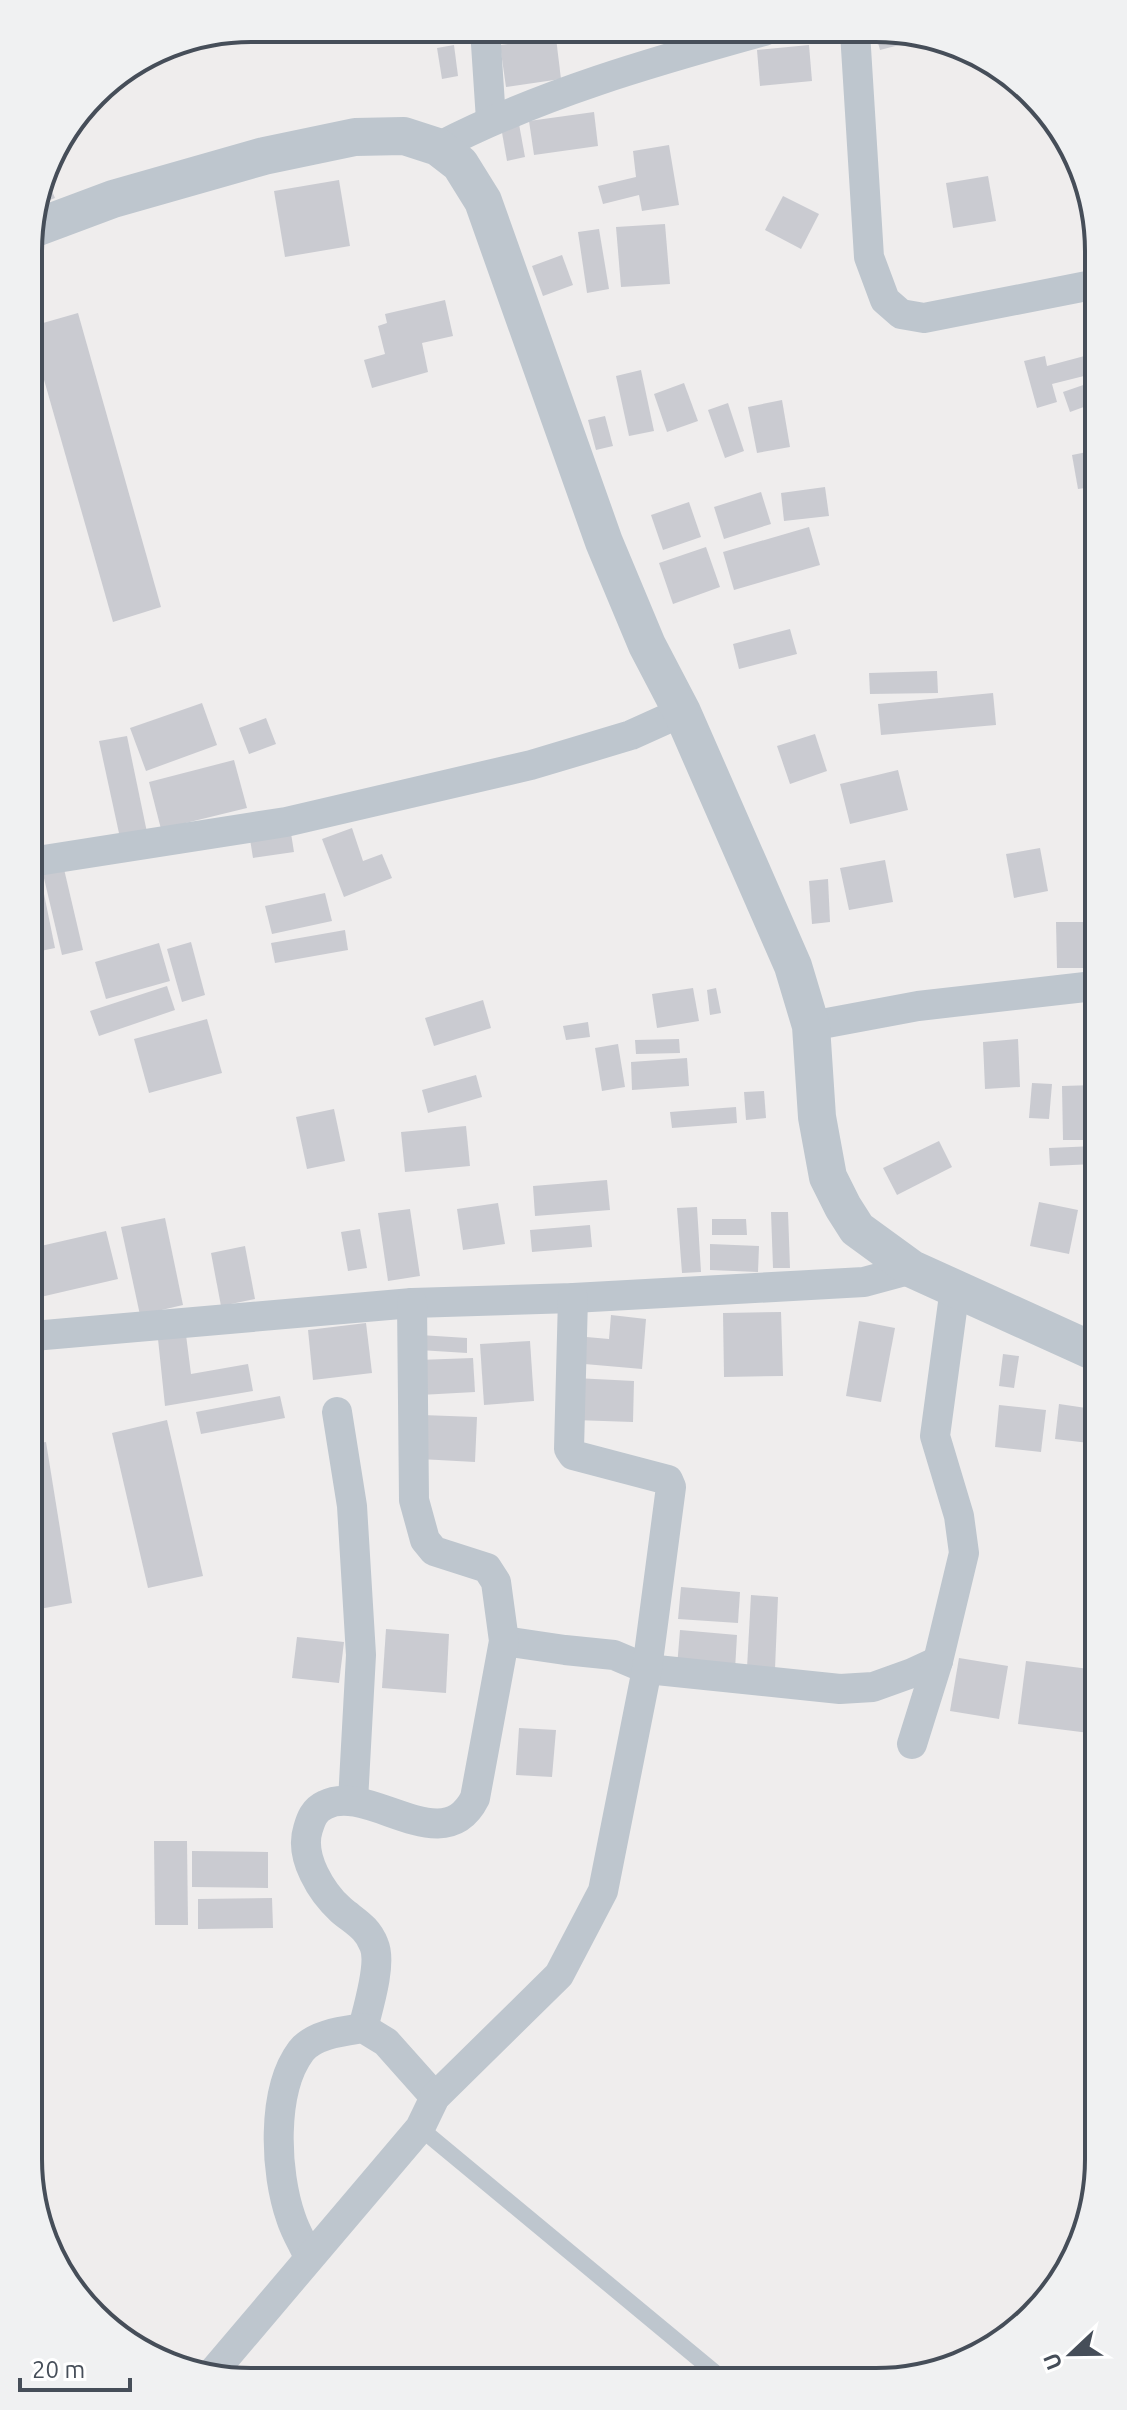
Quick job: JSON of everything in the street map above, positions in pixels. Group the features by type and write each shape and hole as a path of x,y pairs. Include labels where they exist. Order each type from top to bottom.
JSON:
{"street":[{"path":"486,42 491,120"},
{"path":"438,147 491,120 609,77 727,42"},
{"path":"856,42 869,257 885,300 901,314 924,318 1085,286"},
{"path":"44,225 128,195 264,156 355,137 404,136 438,147 460,164 483,201 604,542 647,645 682,712 793,966 811,1026 817,1117 828,1177 843,1207 857,1229 912,1269 1085,1347"},
{"path":"42,860 286,822 531,765 631,735 682,712"},
{"path":"811,1026 918,1006 1085,987"},
{"path":"42,1335 412,1303 573,1298 864,1282 912,1269"},
{"path":"912,1744 938,1661 964,1553 959,1516 935,1436 955,1288"},
{"path":"219,2365 420,2128 435,2097 559,1975 603,1891 647,1669 671,1487 668,1480 573,1455 569,1449 573,1298"},
{"path":"363,2028 375,1976 376,1947 363,1925 341,1910 322,1888 309,1860 306,1835 313,1814 326,1804 353,1801 420,1823 456,1819 469,1809 475,1798 504,1641 496,1582 487,1568 434,1551 418,1523 414,1500 412,1303"},
{"path":"337,1412 352,1506 360,1641 353,1801"},
{"path":"504,1641 614,1655 647,1669 840,1689 873,1687 938,1661"},
{"path":"309,2257 291,2219 282,2182 278,2112 288,2079 302,2049 340,2031 363,2028 386,2042 435,2097"}],"lane":[{"path":"420,2128 710,2368"}],"building":[{"path":"556,42 561,79 506,87 500,45"},
{"path":"878,42 903,44 880,50"},
{"path":"454,45 458,76 442,79 437,48"},
{"path":"809,45 812,81 760,86 757,50"},
{"path":"594,112 598,146 534,155 529,121"},
{"path":"519,124 525,157 507,161 501,127"},
{"path":"669,145 679,205 642,211 639,195 603,204 598,186 636,177 633,151"},
{"path":"988,176 996,221 953,228 946,183"},
{"path":"339,180 350,246 285,257 274,191"},
{"path":"783,196 819,214 801,249 765,230"},
{"path":"665,224 670,284 621,287 616,227"},
{"path":"599,229 609,289 587,293 578,232"},
{"path":"562,255 573,285 543,296 532,266"},
{"path":"445,300 453,336 422,343 428,372 372,388 364,360 385,354 378,326 387,323 385,314"},
{"path":"78,313 161,607 113,622 42,373 42,323"},
{"path":"1045,356 1047,366 1085,356 1085,376 1052,384 1057,402 1037,408 1024,361"},
{"path":"641,370 654,431 629,436 616,376"},
{"path":"684,383 698,421 667,432 654,394"},
{"path":"1085,384 1085,407 1070,412 1063,392"},
{"path":"782,400 790,447 757,453 748,407"},
{"path":"728,403 744,451 725,458 708,410"},
{"path":"605,416 613,446 596,450 588,420"},
{"path":"1085,452 1085,488 1078,489 1072,455"},
{"path":"825,487 829,516 784,521 781,493"},
{"path":"761,492 771,524 724,539 714,507"},
{"path":"689,502 701,537 663,550 651,515"},
{"path":"809,527 820,565 734,590 723,552"},
{"path":"706,547 720,587 673,604 659,563"},
{"path":"790,629 797,654 739,669 733,644"},
{"path":"937,671 938,693 870,694 869,673"},
{"path":"993,693 996,725 881,735 878,704"},
{"path":"202,703 217,745 146,771 130,728"},
{"path":"266,718 276,744 249,754 239,728"},
{"path":"815,734 827,771 790,784 777,746"},
{"path":"127,736 149,842 122,847 99,741"},
{"path":"234,760 247,808 161,829 149,782"},
{"path":"898,770 908,810 850,824 840,784"},
{"path":"290,827 294,852 253,858 249,833"},
{"path":"352,828 363,861 382,854 392,878 344,897 322,839"},
{"path":"1040,848 1048,891 1014,898 1006,854"},
{"path":"885,860 893,902 849,910 840,868"},
{"path":"64,869 83,950 62,955 43,874"},
{"path":"828,879 830,922 812,924 809,881"},
{"path":"42,889 55,948 42,951"},
{"path":"325,893 332,921 272,934 265,906"},
{"path":"1056,922 1085,922 1085,968 1057,968"},
{"path":"345,930 348,950 275,963 271,943"},
{"path":"191,942 205,995 182,1002 167,949"},
{"path":"159,943 170,981 106,999 95,962"},
{"path":"167,986 175,1010 99,1036 90,1011"},
{"path":"693,988 699,1021 657,1028 652,994"},
{"path":"716,988 721,1013 710,1015 707,990"},
{"path":"483,1000 491,1028 434,1046 425,1018"},
{"path":"207,1019 222,1073 149,1093 134,1039"},
{"path":"588,1022 590,1037 566,1040 563,1026"},
{"path":"679,1039 680,1053 636,1054 635,1040"},
{"path":"1018,1039 1020,1087 985,1089 983,1042"},
{"path":"618,1044 625,1087 602,1091 595,1048"},
{"path":"687,1058 689,1086 632,1090 631,1062"},
{"path":"476,1075 482,1097 428,1113 422,1090"},
{"path":"1032,1083 1052,1084 1049,1119 1029,1118"},
{"path":"1085,1085 1085,1140 1063,1140 1062,1086"},
{"path":"764,1091 766,1118 746,1120 744,1092"},
{"path":"736,1107 737,1123 672,1128 670,1112"},
{"path":"334,1109 345,1161 307,1169 296,1117"},
{"path":"466,1126 470,1166 405,1172 401,1132"},
{"path":"939,1141 952,1167 897,1195 883,1168"},
{"path":"1085,1146 1085,1164 1050,1166 1049,1148"},
{"path":"607,1180 610,1210 535,1216 533,1186"},
{"path":"1039,1202 1078,1210 1069,1254 1030,1246"},
{"path":"498,1203 505,1244 463,1250 457,1209"},
{"path":"697,1207 701,1272 682,1273 677,1208"},
{"path":"410,1209 420,1276 388,1281 378,1213"},
{"path":"771,1212 788,1212 790,1268 773,1268"},
{"path":"165,1218 183,1305 140,1315 121,1227"},
{"path":"712,1219 746,1219 747,1235 712,1235"},
{"path":"590,1225 592,1247 532,1252 530,1230"},
{"path":"360,1229 367,1268 348,1271 341,1232"},
{"path":"106,1231 118,1279 42,1297 42,1246"},
{"path":"710,1244 759,1246 758,1272 710,1270"},
{"path":"245,1246 255,1299 221,1306 211,1253"},
{"path":"781,1312 783,1376 724,1377 723,1313"},
{"path":"611,1315 646,1319 642,1369 573,1363 575,1336 609,1339"},
{"path":"859,1321 895,1328 881,1402 846,1396"},
{"path":"366,1323 372,1373 313,1380 308,1330"},
{"path":"186,1335 191,1374 248,1364 253,1391 165,1406 158,1339"},
{"path":"420,1335 467,1338 467,1353 419,1350"},
{"path":"530,1341 534,1401 484,1405 480,1344"},
{"path":"1003,1354 1019,1356 1014,1388 999,1386"},
{"path":"473,1358 475,1392 420,1395 418,1360"},
{"path":"575,1378 634,1381 633,1422 574,1420"},
{"path":"280,1396 285,1418 201,1434 196,1412"},
{"path":"1059,1404 1085,1408 1085,1443 1055,1439"},
{"path":"999,1405 1046,1410 1041,1452 995,1447"},
{"path":"422,1415 477,1417 475,1462 420,1459"},
{"path":"167,1420 203,1576 148,1588 112,1433"},
{"path":"46,1442 72,1603 42,1609 42,1443"},
{"path":"681,1587 740,1592 738,1623 678,1619"},
{"path":"751,1595 778,1597 775,1669 747,1668"},
{"path":"386,1629 449,1634 446,1693 382,1688"},
{"path":"680,1630 737,1635 735,1670 677,1667"},
{"path":"297,1637 344,1642 339,1683 292,1678"},
{"path":"959,1658 1008,1666 999,1719 950,1711"},
{"path":"1026,1661 1085,1668 1085,1732 1018,1724"},
{"path":"519,1728 556,1730 552,1777 516,1775"},
{"path":"154,1841 187,1841 188,1925 155,1925"},
{"path":"192,1851 268,1852 268,1888 192,1887"},
{"path":"272,1898 273,1928 198,1929 198,1899"}]}
